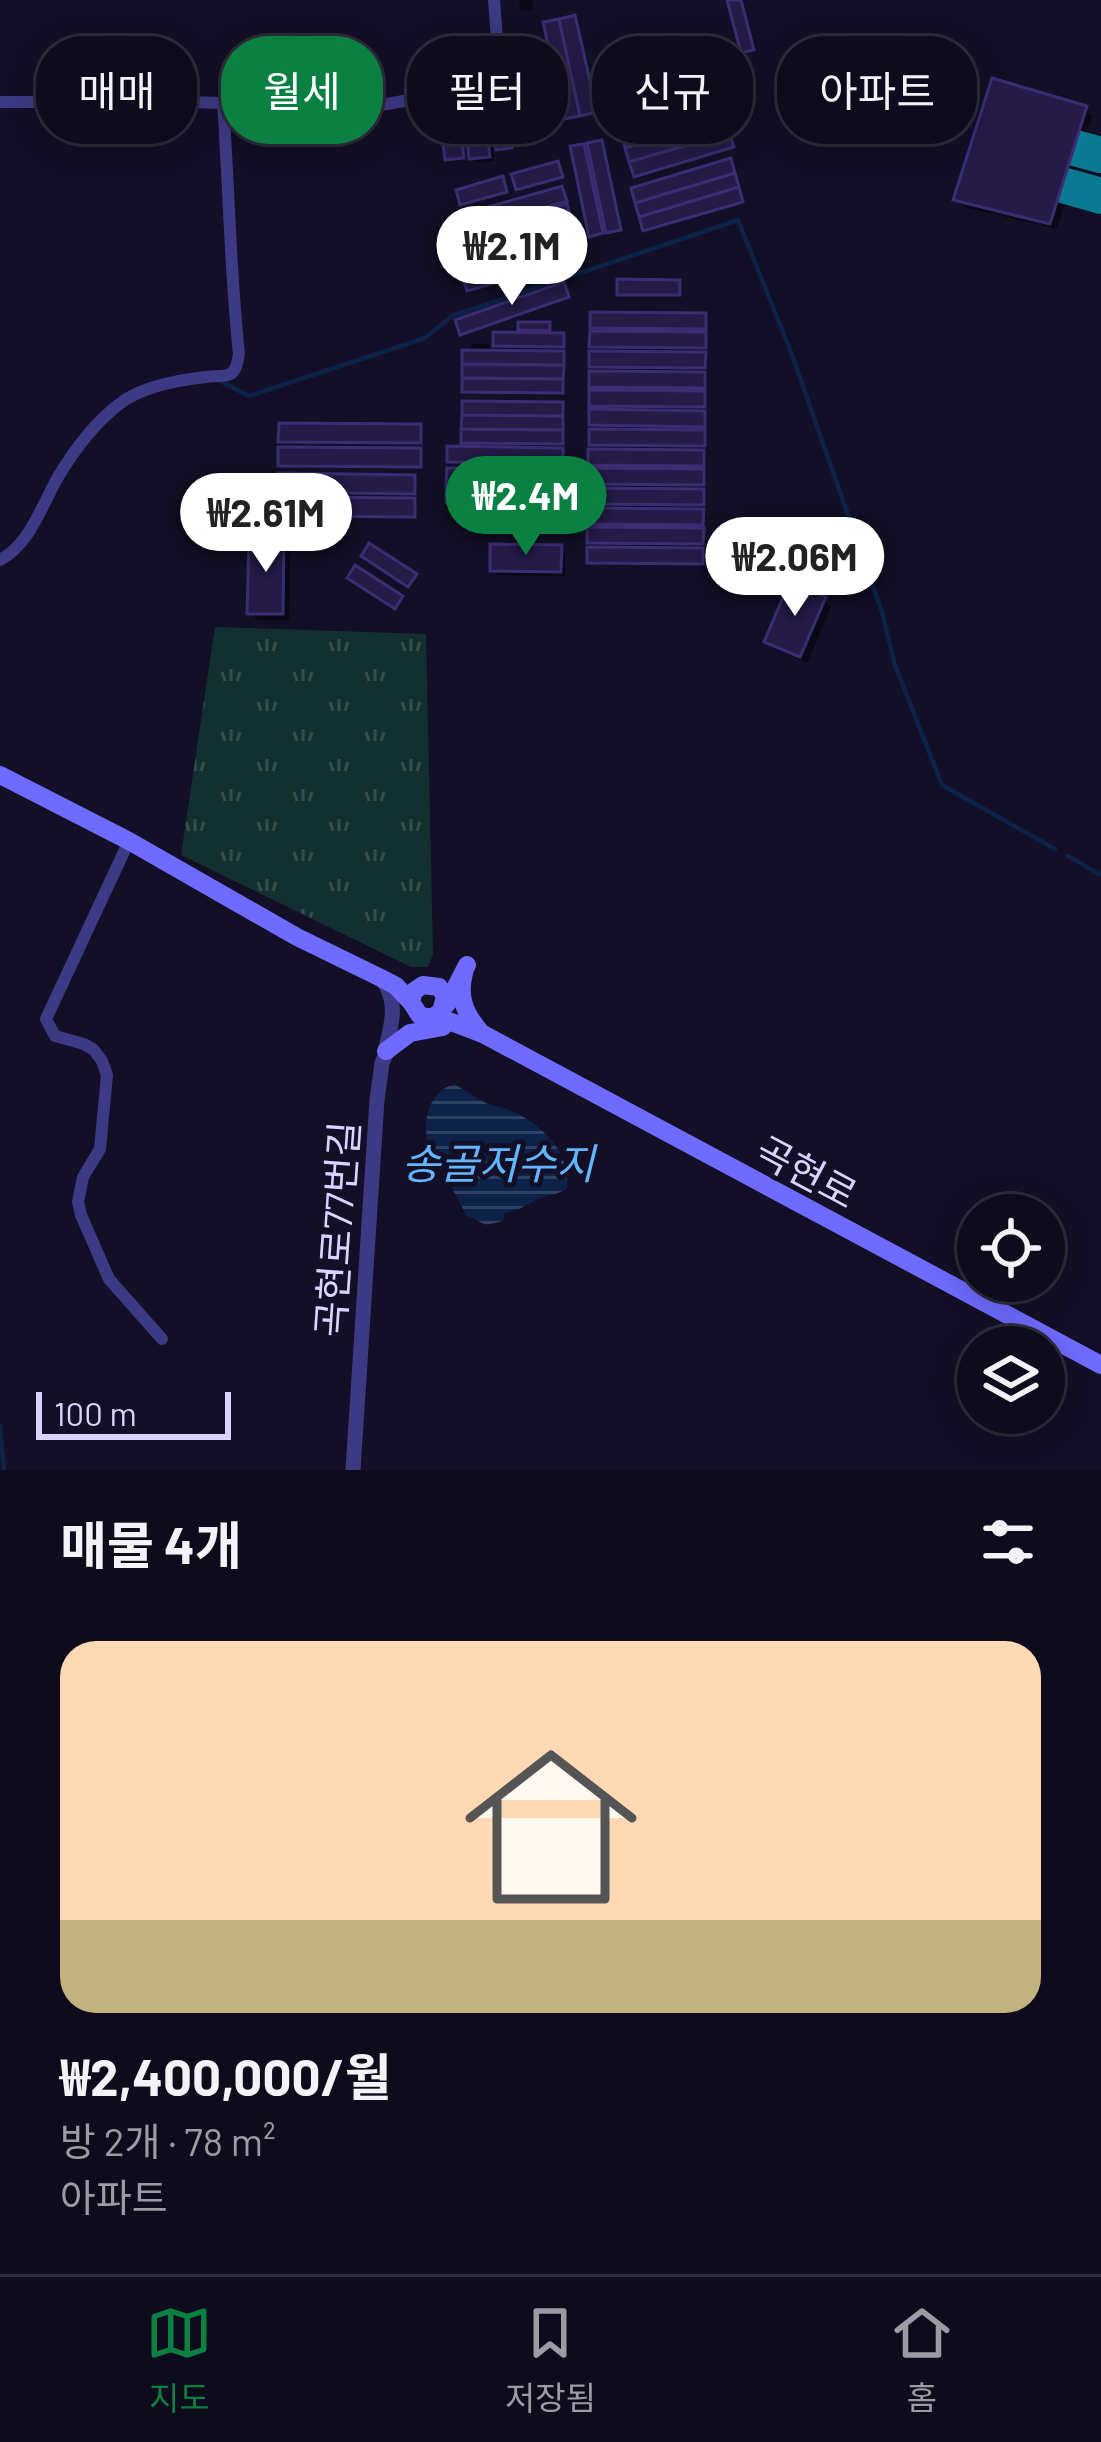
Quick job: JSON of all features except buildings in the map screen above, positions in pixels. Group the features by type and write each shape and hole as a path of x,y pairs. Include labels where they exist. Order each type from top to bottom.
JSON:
{"main road":[{"path":"0,775 129,841 296,937 396,986 416,1013 483,1034"},
{"path":"382,978 422,979 467,964"},
{"path":"411,1002 414,992 467,964"},
{"path":"431,1018 441,1012 467,964"},
{"path":"467,964 463,1004 483,1034"},
{"path":"382,978 439,987 446,1002 483,1034"},
{"path":"386,1051 401,1038 429,1028 463,1028 483,1034"},
{"name":"곡현로","path":"483,1034 1101,1365"}],"street":[{"path":"383,104 463,90 490,75 496,61 494,0"},
{"path":"0,102 221,103"},
{"path":"0,560 23,540 61,473 110,411 147,390 232,373 237,367 226,144"},
{"path":"129,841 46,1019 55,1036 94,1050 101,1060 106,1075 100,1149 82,1178 78,1202 109,1279 163,1340"},
{"path":"382,978 391,993 394,1016 386,1051"},
{"path":"386,1051 411,1002"},
{"path":"386,1051 398,1034 431,1018"},
{"name":"곡현로77번길","path":"353,1470 377,1100 386,1051"}],"green space":[{"path":"215,627 426,634 433,954 428,967 411,967 181,855"}],"water":[{"name":"송골저수지","path":"455,1084 542,1130 564,1162 567,1188 505,1213 503,1221 486,1225 466,1215 426,1131 435,1098"}],"waterway":[{"path":"222,382 249,396 425,338 452,316 738,220 791,352 882,612 895,665 942,785 1055,849"},
{"path":"1068,856 1101,875"},
{"path":"0,1426 4,1470"}],"taxiway":[{"path":"1075,148 1101,155"},
{"path":"1066,186 1101,196"}]}
